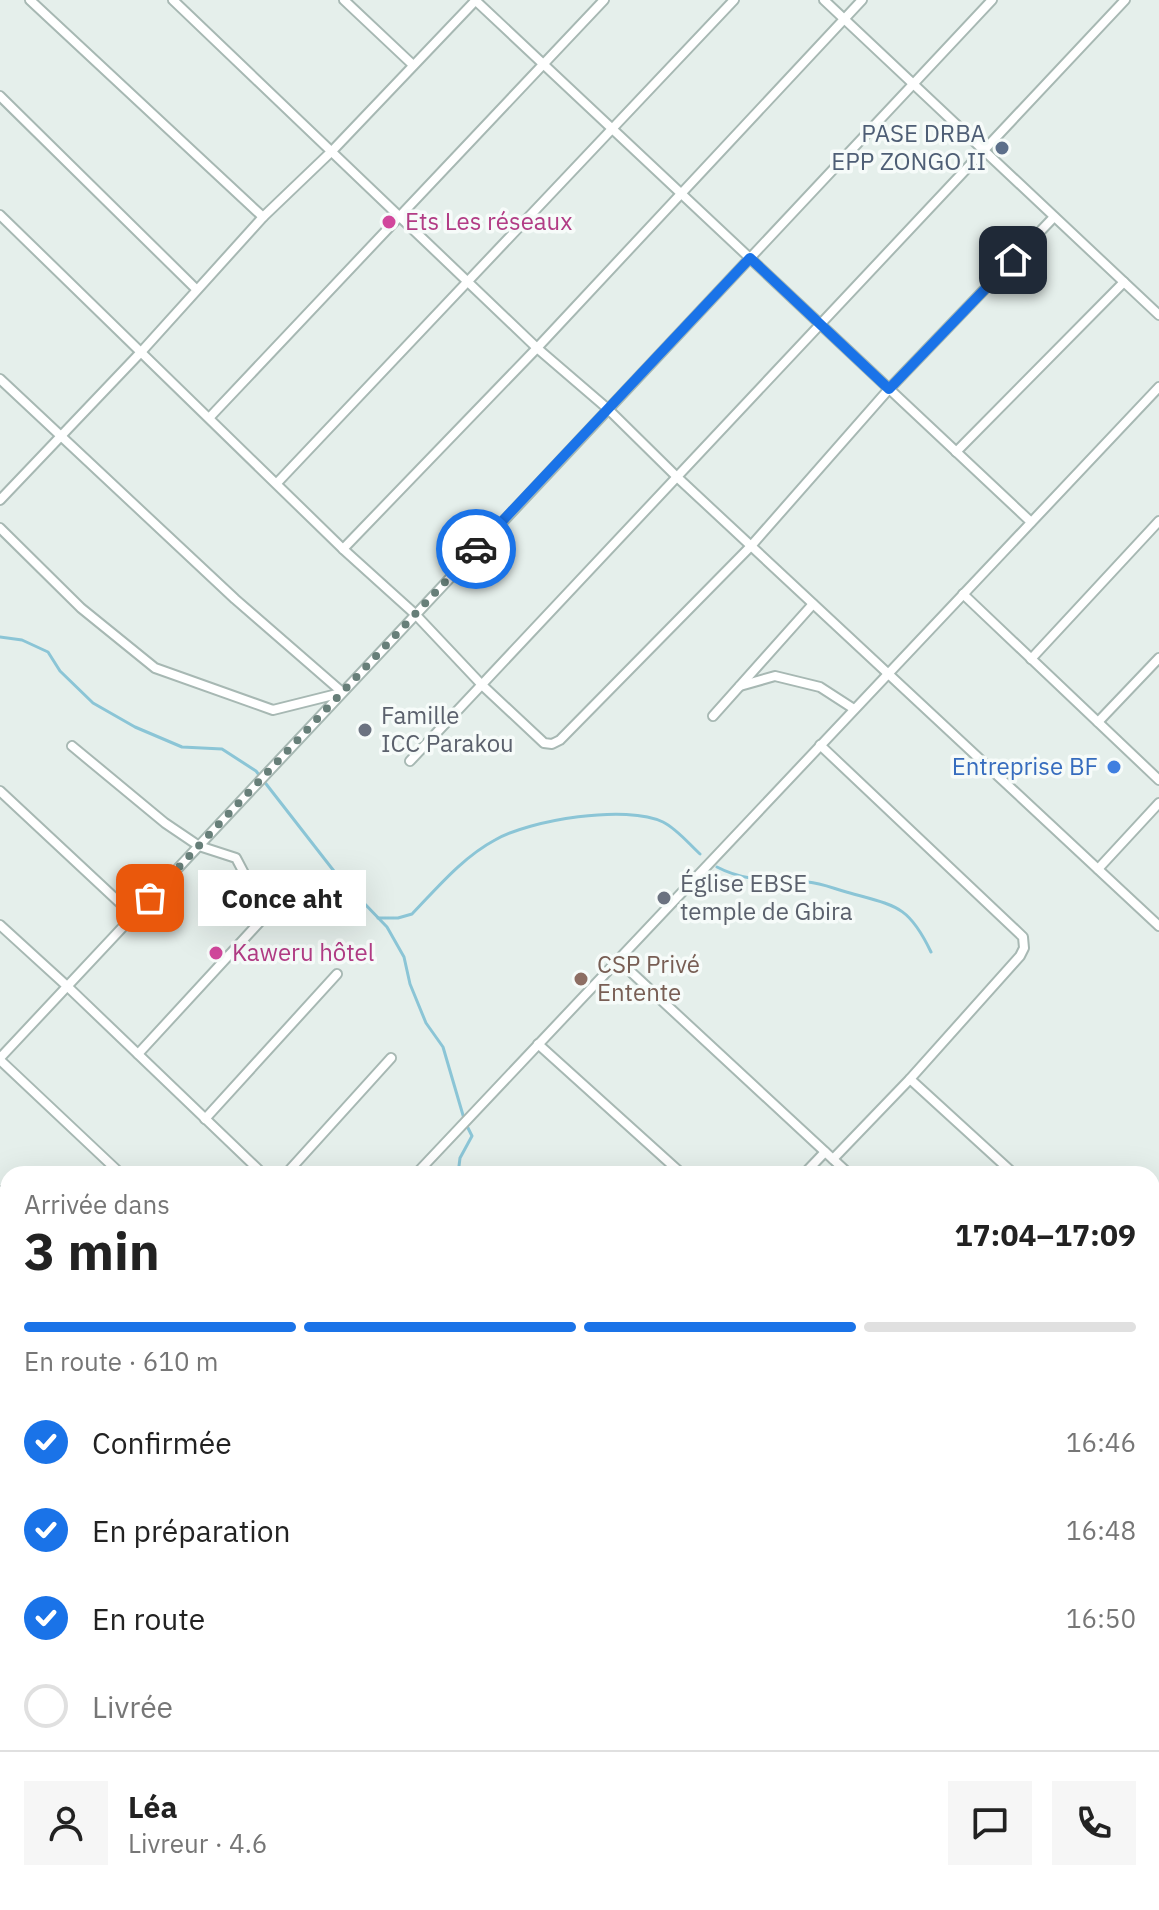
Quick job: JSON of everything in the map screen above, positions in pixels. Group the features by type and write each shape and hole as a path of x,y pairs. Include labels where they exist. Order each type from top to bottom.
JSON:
{"street":[{"path":"30,0 263,217"},
{"path":"173,0 537,348 608,409 1159,926"},
{"path":"344,0 413,65"},
{"path":"0,500 142,351 263,217 333,150 475,0 1031,522"},
{"path":"210,417 604,0"},
{"path":"277,483 734,0"},
{"path":"824,0 1159,315"},
{"path":"343,549 537,348 862,0"},
{"path":"113,1166 0,1059 992,0"},
{"path":"410,761 1125,0"},
{"path":"0,96 196,289"},
{"path":"0,215 343,549 415,614 482,685 544,743 552,744 560,740 751,546 889,389 1054,217"},
{"path":"956,452 1124,282"},
{"path":"0,379 235,599 342,692"},
{"path":"423,1166 1159,387"},
{"path":"1031,659 1159,521"},
{"path":"0,528 81,608 155,668 273,710 342,692"},
{"path":"963,594 1159,780"},
{"path":"713,716 813,604"},
{"path":"1098,722 1159,658"},
{"path":"740,686 775,676 820,687 854,709"},
{"path":"820,745 1023,937 1024,948 910,1079 833,1159"},
{"path":"72,746 165,823 199,846 236,858 246,877 262,893 266,915 138,1054"},
{"path":"0,791 134,916"},
{"path":"1098,869 1159,803"},
{"path":"0,925 255,1166"},
{"path":"617,959 840,1166"},
{"path":"205,1119 337,974"},
{"path":"538,1044 672,1166"},
{"path":"293,1166 391,1058"},
{"path":"910,1079 1005,1166"},
{"path":"812,1166 825,1152"}],"waterway":[{"path":"0,637 22,640 48,652 60,671 93,703 135,727 182,747 222,749 256,771 337,875 387,927 404,957 410,984 426,1023 443,1047 472,1136 459,1166"},
{"path":"378,918 412,914 483,847 511,833 554,821 626,814 647,817 668,825 700,854"},
{"path":"717,867 739,876 819,884 890,905 916,925 931,952"}],"way so far":[{"path":"150,898 476,549"}],"place":[{"name":"PASE DRBA EPP ZONGO II","path":"1002,148"},
{"name":"Ets Les réseaux","path":"389,222"},
{"name":"Famille ICC Parakou","path":"365,730"},
{"name":"Entreprise BF","path":"1114,767"},
{"name":"Conce aht","path":"150,898"},
{"name":"Église EBSE temple de Gbira","path":"664,898"},
{"name":"Kaweru hôtel","path":"216,953"},
{"name":"CSP Privé Entente","path":"581,979"}],"route":[{"path":"476,549 750,258 889,389 1013,260"}]}
